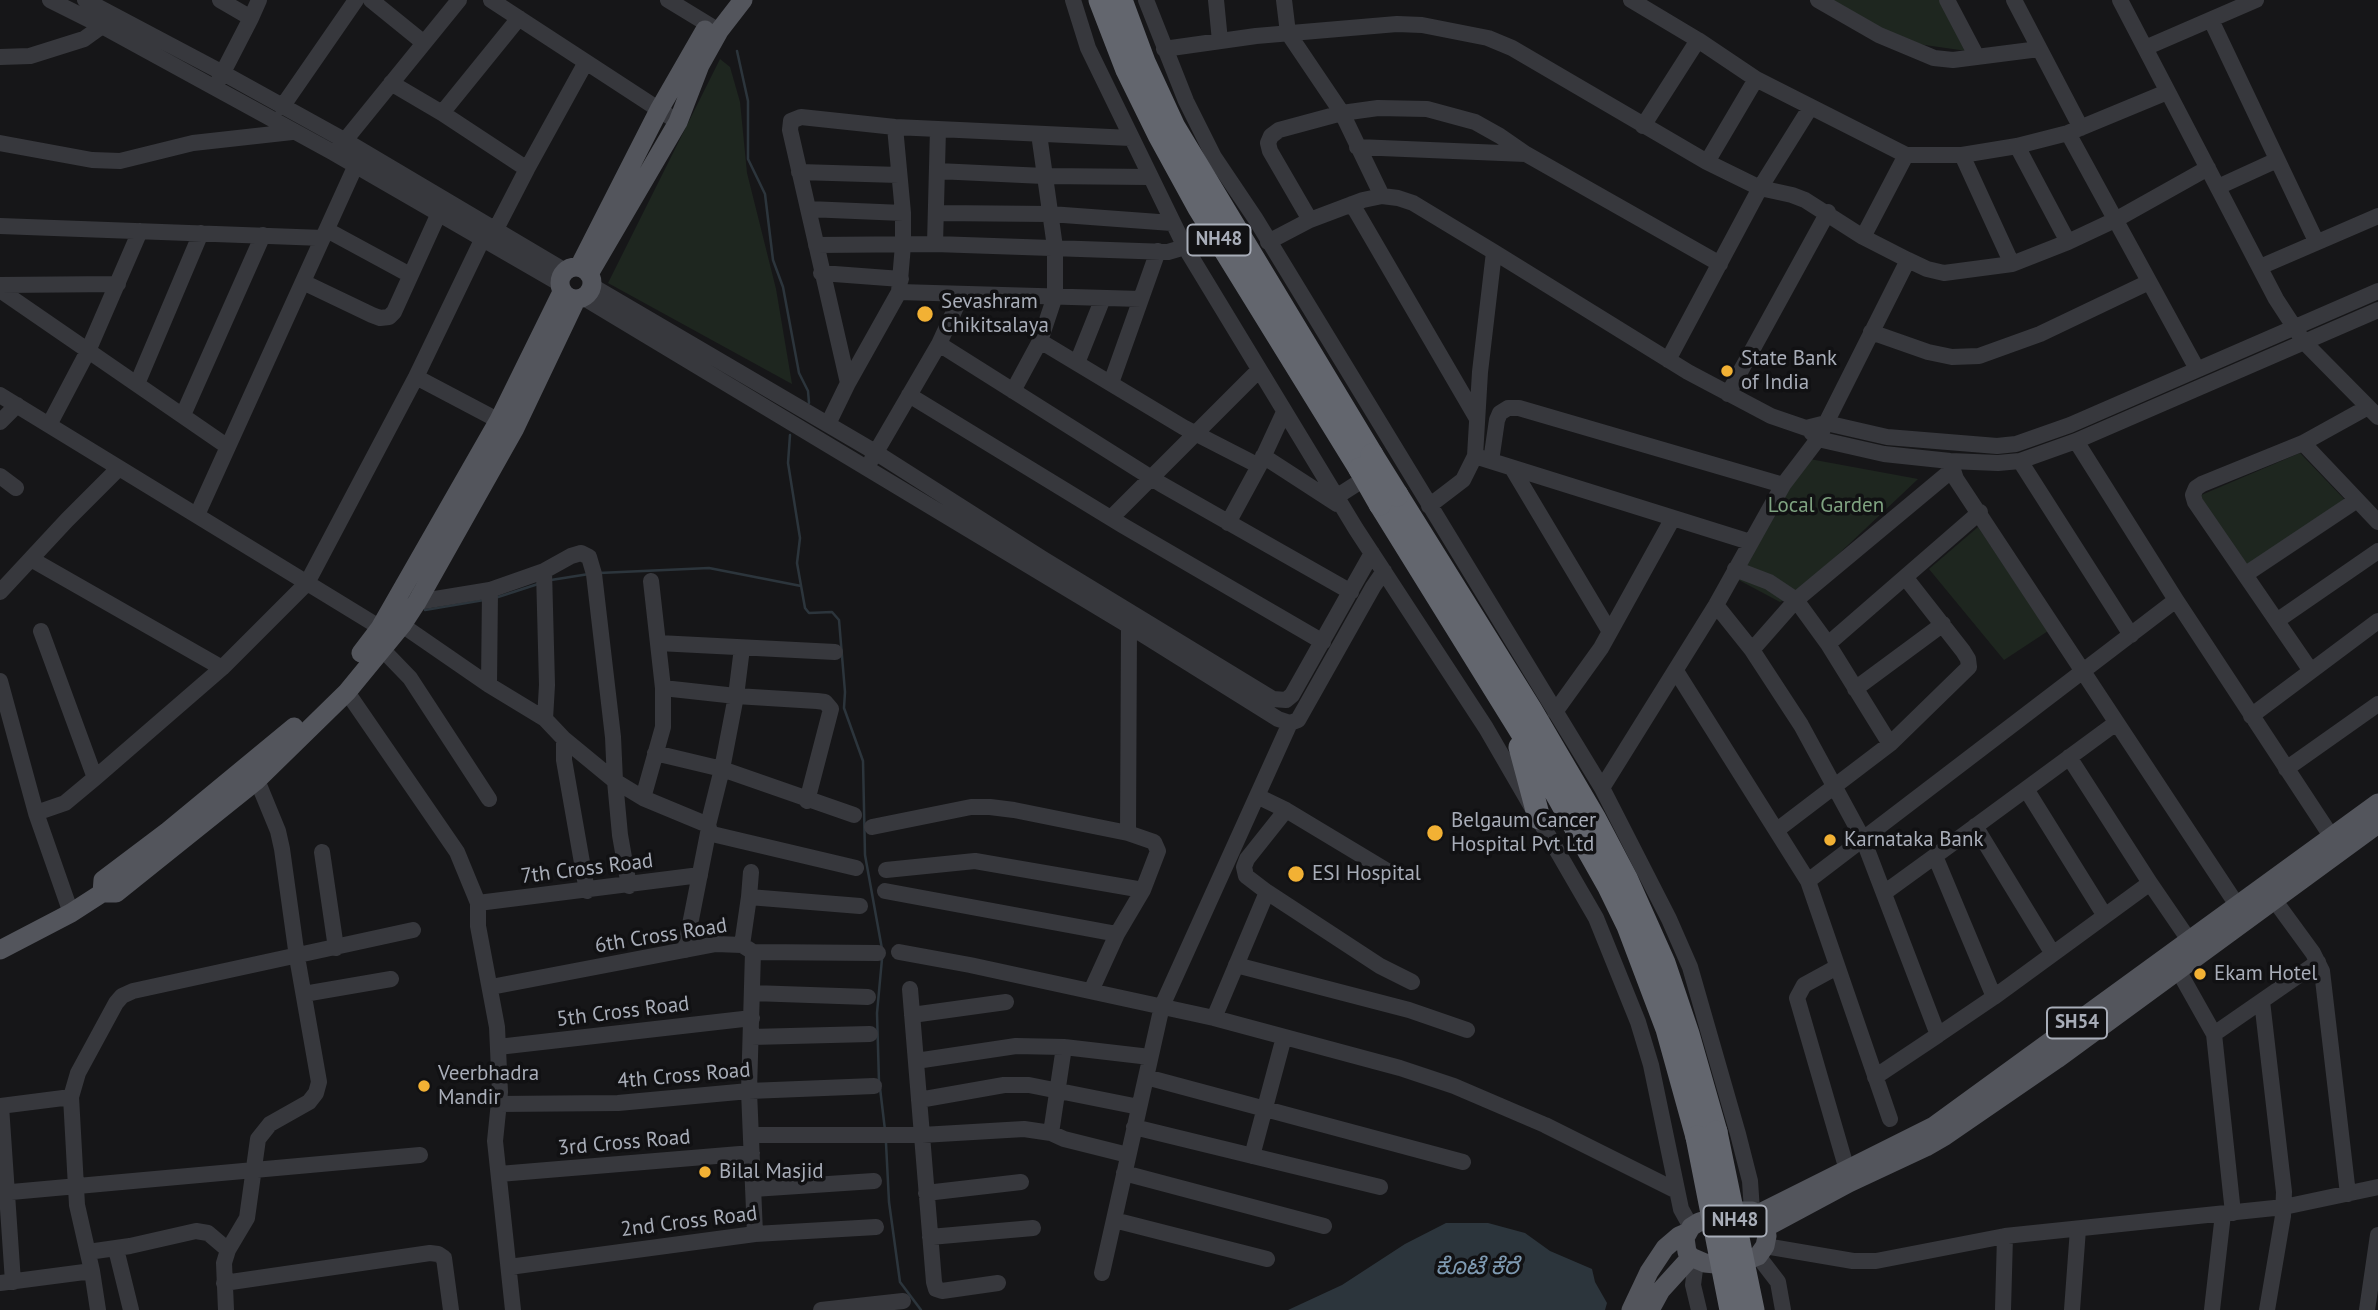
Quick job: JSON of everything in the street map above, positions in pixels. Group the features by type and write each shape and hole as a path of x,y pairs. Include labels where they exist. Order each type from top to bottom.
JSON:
{"highway":[{"name":"NH48","path":"1100,0 1127,71 1165,147 1213,230 1366,462"},
{"name":"NH48","path":"1121,0 1144,62 1174,127 1581,836 1628,926 1706,1135 1753,1310"},
{"name":"NH48","path":"1389,500 1503,663 1589,808 1654,938 1688,1034 1706,1135 1731,1310"},
{"path":"1511,718 1539,818"},
{"path":"1654,938 1678,940"}],"main road":[{"path":"102,893 103,880 169,831 279,742 389,634 417,602 576,284 659,110 713,28 727,0"},
{"path":"576,284 678,122 713,28 743,0"},
{"path":"0,950 71,913 102,893 116,893 257,780 347,692 389,634 507,424"},
{"name":"SH54","path":"2153,978 2178,970 2269,893 2336,844 2378,803"},
{"name":"SH54","path":"2336,844 2378,824"},
{"name":"SH54","path":"1760,1231 1849,1183 1903,1151 1934,1126 1981,1102 2153,978 2189,940 2237,905 2269,893"},
{"name":"SH54","path":"1760,1231 1847,1170 1903,1151"},
{"path":"1631,1310 1649,1272 1665,1248 1688,1230 1719,1215 1735,1211 1760,1231 1740,1264 1726,1265 1694,1259 1686,1246 1688,1230"},
{"path":"1650,1310 1661,1290 1694,1259"}],"street":[{"path":"50,0 103,26 292,132 339,147 355,167 439,213 489,234"},
{"path":"85,0 282,107 339,147 802,418 867,467 1129,625 1278,719 1290,723 1298,720 1384,571"},
{"path":"215,88 259,0"},
{"path":"282,107 356,0"},
{"path":"371,0 424,43"},
{"path":"339,147 459,0"},
{"path":"491,0 678,122"},
{"path":"668,0 713,28"},
{"path":"1073,0 1088,48 1185,247 1339,502 1486,728 1596,918 1651,1065 1681,1209 1688,1230"},
{"path":"1146,0 1186,101 1214,157 1602,788 1678,940 1690,967 1738,1135 1760,1231 1778,1282 1783,1310"},
{"path":"1216,0 1220,41"},
{"path":"1284,0 1288,33 1342,113 1382,196"},
{"path":"1630,0 1698,40 1756,79 1906,155 1962,155 2017,146 2074,131 2167,92"},
{"path":"1818,0 1879,35 1934,58 1953,60 2039,49"},
{"path":"1947,0 1978,57"},
{"path":"2014,0 2117,219 2197,369"},
{"path":"2120,0 2276,299 2304,342 2373,412 2196,488 2193,495 2195,502 2311,671"},
{"path":"2145,48 2256,0"},
{"path":"225,2 251,18"},
{"path":"442,113 519,18"},
{"path":"2211,20 2316,241"},
{"path":"1164,49 1288,33 1397,24 1422,24 1478,35 1512,48 1707,162 1760,188 1792,195 1828,212 1863,236 1908,260 1944,273 2012,264 2068,242 2117,219 2208,168"},
{"path":"0,57 30,56 84,39 103,26"},
{"path":"1643,126 1698,40"},
{"path":"36,813 65,803 95,778 222,668 307,583 489,234 586,62"},
{"path":"1707,162 1756,79"},
{"path":"391,83 527,169"},
{"path":"1310,220 1270,152 1268,143 1271,136 1279,130 1342,113 1378,108 1427,109 1475,122 1526,154 1720,264"},
{"path":"1668,360 1760,188 1810,108"},
{"path":"848,383 807,209 790,130 791,121 801,117 938,130 1130,138"},
{"path":"828,424 900,285 903,213 895,127"},
{"path":"935,244 938,130"},
{"path":"0,143 92,160 120,161 193,143 292,132"},
{"path":"1013,391 1041,341 1055,296 1055,247 1039,134"},
{"path":"2017,146 2068,242"},
{"path":"1357,147 1526,154"},
{"path":"1863,236 1906,155"},
{"path":"1962,155 2012,264"},
{"path":"2218,187 2277,160"},
{"path":"197,515 355,167"},
{"path":"937,171 1149,177"},
{"path":"799,172 899,175"},
{"path":"1268,242 1310,220 1352,204 1382,196 1398,198 1413,203 1494,251 1668,360 1771,416 1806,428 1818,439 1951,465 2020,461 2076,441 2378,310"},
{"path":"1352,204 1476,417"},
{"path":"807,209 903,213"},
{"path":"1728,394 1828,212"},
{"path":"303,282 380,318 389,317 394,312 439,213"},
{"path":"936,214 1049,214 1172,223"},
{"path":"2260,267 2378,216"},
{"path":"0,226 263,235 325,234 410,275"},
{"path":"49,425 88,351 140,231"},
{"path":"137,384 201,233"},
{"path":"183,415 263,235"},
{"path":"816,245 935,244 1158,251 1176,251 1185,247"},
{"path":"1111,383 1158,251"},
{"path":"1429,506 1463,480 1475,456 1476,417 1494,251"},
{"path":"1602,788 1716,605 1783,485 1818,439 1908,260"},
{"path":"821,273 962,294 1141,299"},
{"path":"1871,332 1928,352 1952,357 1979,356 2040,334 2149,282"},
{"path":"0,285 118,284"},
{"path":"0,290 228,447"},
{"path":"1806,428 1826,423 1887,437 1951,444 2017,444 2070,425 2378,291"},
{"path":"867,467 939,344 962,294"},
{"path":"1077,363 1103,298"},
{"path":"1041,341 1195,434 1261,461 1339,502"},
{"path":"939,344 1227,523 1351,592"},
{"path":"1111,519 1259,370"},
{"path":"416,377 507,424"},
{"path":"0,395 389,634 489,685 545,719 564,739 615,781 643,798 708,829 856,868"},
{"path":"909,395 1111,519 1323,642"},
{"path":"0,422 18,405"},
{"path":"1491,461 1500,413 1508,408 1519,408 1783,485"},
{"path":"1227,523 1284,412"},
{"path":"802,418 828,424 875,452 1043,559 1273,699 1286,700 1292,695 1372,553"},
{"path":"2076,441 2176,600 2336,844"},
{"path":"2303,443 2378,522"},
{"path":"1475,456 1750,542"},
{"path":"1339,502 1400,457"},
{"path":"2020,461 2131,635"},
{"path":"1951,465 2116,723 2237,905"},
{"path":"1752,650 1796,600 1951,465"},
{"path":"0,592 119,468"},
{"path":"1512,468 1610,632"},
{"path":"0,476 16,488"},
{"path":"2246,574 2357,500"},
{"path":"1828,644 1980,512"},
{"path":"1555,712 1610,632 1673,518"},
{"path":"2278,620 2378,551"},
{"path":"417,602 490,590 580,553 589,556 593,566 613,737 615,781 629,886"},
{"path":"31,559 222,668"},
{"path":"1735,569 1769,582 1796,600 1828,644 1889,744"},
{"path":"544,570 547,685 545,719"},
{"path":"1777,830 1889,744 1969,667 1968,659 1905,577"},
{"path":"643,798 663,727 663,688 651,581"},
{"path":"489,685 490,590"},
{"path":"1808,881 2084,673 2176,600"},
{"path":"1716,605 1752,650 1801,725 1863,839 1938,1035"},
{"path":"2251,716 2378,621"},
{"path":"1855,689 1943,624"},
{"path":"1128,833 1129,625"},
{"path":"41,631 95,778"},
{"path":"389,634 410,678 489,799"},
{"path":"659,643 835,652"},
{"path":"685,950 736,695 742,648"},
{"path":"1676,671 1808,881 1903,1151"},
{"path":"0,681 36,813 71,913"},
{"path":"663,688 825,702 831,709 807,801"},
{"path":"347,692 457,852 478,903 478,926 491,987 498,1047 500,1092 495,1141 513,1310"},
{"path":"2286,769 2378,704"},
{"path":"1102,1273 1162,1006 1290,723"},
{"path":"1884,893 2116,723"},
{"path":"564,739 564,760 586,891"},
{"path":"655,754 722,769 854,816"},
{"path":"2069,757 2189,940"},
{"path":"226,1310 224,1264 228,1250 247,1218 258,1139 270,1124 309,1102 316,1093 319,1082 297,957 282,849 278,831 257,780"},
{"path":"2026,789 2105,916"},
{"path":"1257,796 1286,810 1394,875"},
{"path":"872,827 971,807 990,807 1128,833 1154,842 1158,851 1143,890 1117,934 1091,991"},
{"path":"1286,810 1247,859 1244,867 1246,876 1380,966 1412,982"},
{"path":"1975,827 2053,954"},
{"path":"322,852 336,948"},
{"path":"1935,856 1994,997"},
{"path":"886,870 975,861 1143,890"},
{"path":"751,872 748,948 752,1018 749,1091 755,1234"},
{"name":"7th Cross Road","path":"478,903 700,875"},
{"path":"1875,1077 1994,997 2150,883"},
{"path":"885,891 1117,934"},
{"path":"1214,1018 1267,892"},
{"path":"2269,893 2318,962 2324,980 2348,1194"},
{"path":"749,897 860,906"},
{"path":"98,1310 77,1205 71,1097 78,1073 122,996 413,930"},
{"name":"6th Cross Road","path":"491,987 716,944 748,948 878,953"},
{"path":"899,952 1214,1018 1400,1068 1454,1086 1545,1125 1677,1191"},
{"path":"2214,1034 2318,962"},
{"path":"1236,965 1409,1010 1467,1030"},
{"path":"1837,967 1804,985 1797,998 1847,1170"},
{"path":"2178,970 2214,1034 2228,1213 2212,1310"},
{"path":"304,994 391,979"},
{"path":"910,989 936,1289 942,1291 998,1283"},
{"path":"752,993 868,996"},
{"path":"2262,1001 2284,1207 2267,1310"},
{"path":"912,1015 1006,1002"},
{"name":"5th Cross Road","path":"498,1047 752,1018"},
{"path":"751,1037 870,1034"},
{"path":"1252,1156 1284,1037"},
{"path":"916,1061 998,1048 1064,1047 1150,1057"},
{"path":"1051,1133 1064,1047"},
{"path":"1146,1077 1463,1161"},
{"path":"919,1100 1004,1085 1030,1085 1139,1107"},
{"name":"4th Cross Road","path":"498,1104 618,1103 749,1091 874,1086"},
{"path":"71,1097 0,1106 7,1282 92,1271"},
{"path":"1134,1127 1380,1187"},
{"path":"751,1135 922,1135 1024,1129 1051,1133 1072,1142 1128,1155"},
{"name":"3rd Cross Road","path":"499,1174 752,1153"},
{"path":"3,1193 421,1155"},
{"path":"1124,1173 1324,1226"},
{"path":"753,1189 874,1181"},
{"path":"926,1193 1021,1182"},
{"path":"1760,1231 1864,1262 2005,1236 2284,1207 2378,1187"},
{"path":"1114,1220 1267,1259"},
{"name":"2nd Cross Road","path":"509,1268 755,1234 876,1227"},
{"path":"930,1237 1033,1228"},
{"path":"2072,1310 2078,1229"},
{"path":"88,1252 116,1249 196,1231 208,1233 228,1250"},
{"path":"2367,1310 2378,1235"},
{"path":"2003,1310 2005,1236"},
{"path":"116,1249 131,1310"},
{"path":"224,1283 430,1253 444,1258 451,1310"},
{"path":"1694,1259 1693,1285 1699,1310"},
{"path":"821,1310 903,1300"}],"green space":[{"path":"1828,0 1939,0 1967,51 1890,40"},
{"path":"720,59 730,67 740,102 747,173 776,289 792,384 608,283"},
{"path":"2300,453 2345,500 2249,569 2199,496"},
{"name":"Local Garden","path":"1804,458 1918,479 1794,596 1780,602 1735,578"},
{"path":"1978,527 2048,631 2004,660 1929,569"}],"water":[{"name":"ಕೊಟೆ ಕೆರೆ","path":"1446,1223 1488,1223 1525,1233 1550,1251 1592,1269 1595,1282 1607,1303 1605,1310 1288,1310 1342,1285 1405,1244"}],"waterway":[{"path":"737,51 748,101 748,159 765,194 773,260 783,287 799,373 808,391 809,403"},
{"path":"790,435 788,463 800,538 797,563 805,608 809,613 832,612 839,620 844,708 863,761 865,855 882,949"},
{"path":"599,573 709,568 801,586"},
{"path":"551,580 589,574"},
{"path":"498,597 538,584"},
{"path":"425,610 484,600"},
{"path":"879,1082 877,1013 882,959"},
{"path":"880,1088 885,1130"},
{"path":"886,1143 889,1202 900,1282 921,1310"}],"place":[{"name":"Sevashram Chikitsalaya","path":"925,314"},
{"name":"State Bank of India","path":"1727,371"},
{"name":"Belgaum Cancer Hospital Pvt Ltd","path":"1435,833"},
{"name":"Karnataka Bank","path":"1830,840"},
{"name":"ESI Hospital","path":"1296,874"},
{"name":"Ekam Hotel","path":"2200,974"},
{"name":"Veerbhadra Mandir","path":"424,1086"},
{"name":"Bilal Masjid","path":"705,1172"}]}
